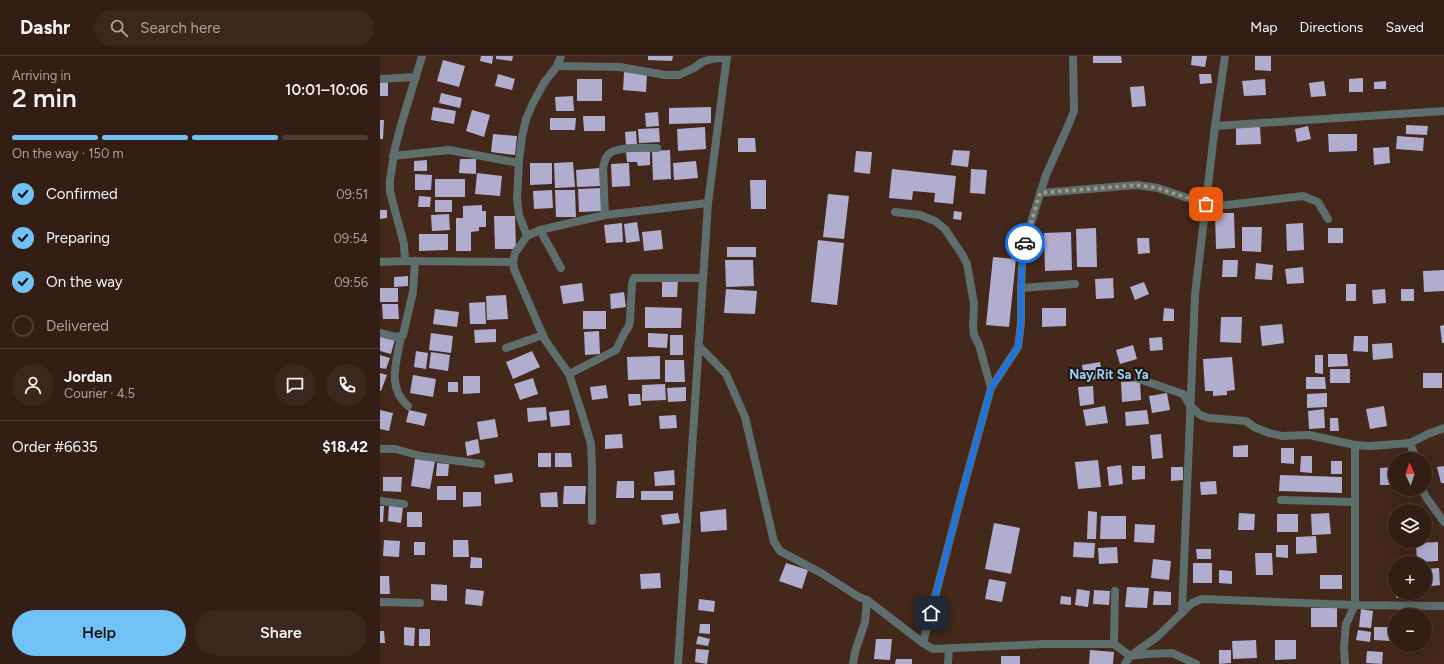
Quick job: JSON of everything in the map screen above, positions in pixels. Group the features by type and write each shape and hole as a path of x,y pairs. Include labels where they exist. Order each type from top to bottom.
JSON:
{"street":[{"path":"405,261 404,244 390,192 390,180 401,125 422,56"},
{"path":"527,236 519,215 518,199 519,163 522,137 526,119 544,83 557,66 561,56"},
{"path":"923,643 991,388 1018,347 1021,323 1023,248 1046,175 1074,111 1073,56"},
{"path":"1182,613 1195,295 1215,126 1225,56"},
{"path":"557,66 620,67 665,75 679,75 694,68 702,62 727,57 708,203 678,664"},
{"path":"380,79 416,78"},
{"path":"1215,126 1444,111"},
{"path":"605,215 603,168 604,161 610,152 624,149 657,148"},
{"path":"394,156 449,150 519,163"},
{"path":"1040,193 1137,185 1158,188 1206,204 1227,205 1303,196 1318,202 1328,219"},
{"path":"592,521 591,444 569,374 543,334 514,269 513,262 515,252 527,236 540,230 605,215 708,203"},
{"path":"895,212 920,216 935,221 945,229 963,256 967,264 974,304 974,335 979,345 991,388"},
{"path":"540,230 561,268"},
{"path":"408,406 401,400 394,384 401,336 405,332 413,292 415,261"},
{"path":"380,262 513,262"},
{"path":"569,374 616,350 624,332 629,326 632,284 634,278 703,278"},
{"path":"1021,288 1075,284"},
{"path":"380,333 396,337 401,336"},
{"path":"506,348 543,334"},
{"path":"699,346 726,374 745,417 774,542 780,551 823,574 859,598 867,600 923,643 933,649 1045,644 1114,644 1130,656 1172,654 1196,664"},
{"path":"1139,379 1183,394 1190,405 1200,415 1209,418 1246,420 1254,427 1282,436 1309,435 1355,445 1370,446 1410,443 1444,428"},
{"path":"1410,443 1413,452"},
{"path":"1340,664 1345,664 1346,624 1355,605 1355,445"},
{"path":"380,449 395,449 421,456 481,464"},
{"path":"1426,496 1444,522"},
{"path":"1281,500 1354,502"},
{"path":"380,501 404,504"},
{"path":"1114,644 1115,591"},
{"path":"1125,664 1130,656 1157,636 1192,603 1202,599 1355,605 1444,606"},
{"path":"853,664 855,652 865,622 867,600"},
{"path":"380,602 420,603"},
{"path":"948,664 949,648"}],"building":[{"path":"481,56 493,56 492,64 480,61"},
{"path":"496,56 513,56 512,61 496,59"},
{"path":"648,56 673,56 672,61 648,60"},
{"path":"1093,56 1121,56 1122,63 1093,63"},
{"path":"1192,56 1207,56 1205,67 1191,65"},
{"path":"1255,56 1271,56 1271,71 1255,70"},
{"path":"443,60 465,66 459,87 437,81"},
{"path":"624,72 647,74 646,92 623,90"},
{"path":"498,74 515,79 512,90 495,86"},
{"path":"1199,74 1211,74 1212,83 1200,84"},
{"path":"1363,78 1363,92 1349,92 1349,79"},
{"path":"577,79 602,79 602,101 577,101"},
{"path":"1265,79 1266,95 1244,96 1242,81"},
{"path":"1324,81 1326,96 1311,97 1309,83"},
{"path":"1386,81 1386,89 1374,89 1374,82"},
{"path":"380,82 388,82 388,96 380,96"},
{"path":"1144,86 1146,106 1132,107 1130,87"},
{"path":"441,93 462,98 460,108 439,103"},
{"path":"573,96 574,111 556,111 555,97"},
{"path":"433,107 456,111 454,124 431,120"},
{"path":"711,107 711,123 669,124 669,108"},
{"path":"472,110 490,115 484,137 466,131"},
{"path":"658,112 659,126 646,127 645,113"},
{"path":"583,116 605,116 605,131 584,131"},
{"path":"550,118 576,118 575,130 550,130"},
{"path":"380,120 384,120 383,139 380,139"},
{"path":"1406,125 1428,126 1427,135 1406,134"},
{"path":"1308,126 1311,139 1297,142 1295,129"},
{"path":"705,127 706,149 678,151 677,129"},
{"path":"1236,127 1260,127 1261,144 1236,145"},
{"path":"659,128 660,142 639,143 638,129"},
{"path":"636,131 637,145 626,146 625,132"},
{"path":"493,134 517,136 515,155 491,152"},
{"path":"1328,134 1357,134 1357,151 1329,152"},
{"path":"1397,136 1424,138 1423,151 1396,149"},
{"path":"738,138 755,138 756,152 738,152"},
{"path":"1389,147 1390,163 1374,165 1373,148"},
{"path":"670,150 671,179 653,180 652,151"},
{"path":"953,150 970,151 968,167 951,165"},
{"path":"650,151 650,165 638,166 637,162 627,162 626,152"},
{"path":"856,151 872,152 870,174 854,172"},
{"path":"460,159 476,159 476,174 459,173"},
{"path":"427,160 427,171 414,171 414,161"},
{"path":"696,161 698,178 674,180 673,163"},
{"path":"573,162 575,187 555,188 554,163"},
{"path":"530,163 552,163 552,184 530,185"},
{"path":"629,163 630,186 612,187 611,164"},
{"path":"600,168 601,186 577,187 576,170"},
{"path":"892,169 956,176 953,204 934,202 935,193 913,191 912,200 889,198"},
{"path":"971,169 987,170 985,194 970,193"},
{"path":"477,173 502,176 500,196 475,194"},
{"path":"415,174 432,175 431,190 415,190"},
{"path":"435,179 465,179 465,197 435,197"},
{"path":"750,180 766,180 766,209 751,209"},
{"path":"602,188 603,211 579,212 578,189"},
{"path":"552,190 553,208 534,209 533,191"},
{"path":"555,190 575,190 576,217 556,217"},
{"path":"828,194 849,196 844,239 823,237"},
{"path":"419,196 431,197 430,207 418,207"},
{"path":"435,200 452,200 452,212 435,212"},
{"path":"482,205 482,211 486,211 486,227 479,227 479,231 471,232 471,251 456,251 456,218 463,218 463,206"},
{"path":"380,210 387,210 387,218 380,219"},
{"path":"954,211 962,212 961,220 953,219"},
{"path":"1215,213 1234,213 1235,248 1216,249"},
{"path":"449,214 450,230 432,231 431,215"},
{"path":"494,216 515,216 516,249 495,249"},
{"path":"637,222 640,241 626,243 624,224"},
{"path":"622,223 623,242 606,243 604,225"},
{"path":"1303,223 1304,250 1287,251 1286,224"},
{"path":"1242,227 1262,227 1261,252 1242,251"},
{"path":"1096,228 1097,267 1077,267 1076,229"},
{"path":"1328,228 1343,228 1343,243 1328,243"},
{"path":"661,230 663,249 644,251 642,232"},
{"path":"1071,232 1072,270 1045,271 1044,233"},
{"path":"419,234 448,234 448,250 419,251"},
{"path":"1137,238 1149,238 1150,253 1138,254"},
{"path":"818,240 844,243 837,305 811,302"},
{"path":"727,247 756,247 756,257 727,257"},
{"path":"993,257 1016,259 1009,327 986,325"},
{"path":"725,260 753,260 754,286 726,287"},
{"path":"1223,260 1238,260 1237,277 1222,277"},
{"path":"1256,263 1273,265 1272,280 1255,279"},
{"path":"1303,267 1304,283 1287,284 1285,269"},
{"path":"1444,270 1444,291 1424,292 1423,271"},
{"path":"408,276 408,286 394,287 394,277"},
{"path":"1113,278 1114,298 1096,299 1095,279"},
{"path":"662,280 678,280 677,297 662,297"},
{"path":"1144,282 1149,294 1135,300 1130,287"},
{"path":"582,283 584,301 563,304 560,286"},
{"path":"1346,284 1356,284 1356,301 1346,301"},
{"path":"380,288 398,288 398,302 380,302"},
{"path":"726,289 757,291 755,314 724,313"},
{"path":"1385,289 1386,303 1373,304 1372,290"},
{"path":"1401,289 1414,289 1414,301 1401,301"},
{"path":"624,292 626,307 611,309 610,294"},
{"path":"506,295 508,319 487,320 486,296"},
{"path":"485,302 486,324 470,324 469,303"},
{"path":"382,304 398,304 399,319 383,319"},
{"path":"645,307 682,308 681,328 645,328"},
{"path":"1042,308 1066,308 1066,326 1042,327"},
{"path":"1164,308 1174,309 1174,321 1163,321"},
{"path":"435,309 459,312 457,327 433,324"},
{"path":"583,311 606,311 606,329 583,329"},
{"path":"1221,317 1242,317 1241,343 1220,342"},
{"path":"1282,324 1284,343 1262,346 1260,326"},
{"path":"1444,325 1444,343 1442,343 1440,326"},
{"path":"496,329 496,342 475,343 474,330"},
{"path":"599,331 600,354 585,355 584,332"},
{"path":"431,333 453,336 451,353 429,350"},
{"path":"648,333 668,334 667,348 648,347"},
{"path":"380,335 395,339 391,354 380,351"},
{"path":"670,335 683,335 683,355 670,355"},
{"path":"1354,336 1368,336 1368,352 1353,351"},
{"path":"1162,337 1163,350 1150,351 1149,338"},
{"path":"1392,343 1393,358 1373,360 1372,344"},
{"path":"1133,345 1137,359 1120,364 1116,350"},
{"path":"416,351 428,353 426,369 414,367"},
{"path":"532,351 540,367 513,379 506,362"},
{"path":"431,352 450,355 448,371 429,368"},
{"path":"1328,354 1347,354 1348,366 1328,367"},
{"path":"380,355 390,358 386,369 380,368"},
{"path":"1315,355 1323,355 1323,374 1315,373"},
{"path":"660,356 660,379 628,380 627,357"},
{"path":"1232,357 1235,390 1227,391 1227,395 1213,396 1213,391 1205,391 1203,359"},
{"path":"665,360 684,360 685,382 665,382"},
{"path":"1100,362 1103,378 1084,381 1082,365"},
{"path":"1330,369 1350,369 1350,383 1330,383"},
{"path":"380,373 387,375 381,391 380,391"},
{"path":"1423,373 1442,373 1442,388 1423,388"},
{"path":"413,375 436,379 433,397 410,393"},
{"path":"463,376 480,376 480,393 463,394"},
{"path":"1306,377 1325,377 1326,389 1306,389"},
{"path":"533,378 538,394 520,400 514,384"},
{"path":"1140,381 1141,400 1122,402 1121,382"},
{"path":"448,382 458,382 458,392 448,392"},
{"path":"665,384 666,400 642,401 642,385"},
{"path":"606,385 608,398 592,400 590,387"},
{"path":"1093,386 1094,404 1080,406 1078,387"},
{"path":"686,387 686,401 668,402 667,388"},
{"path":"1167,393 1170,410 1152,413 1149,396"},
{"path":"1327,393 1327,407 1307,408 1307,394"},
{"path":"628,394 640,394 641,405 629,406"},
{"path":"1105,406 1108,423 1086,426 1083,410"},
{"path":"1384,406 1387,426 1370,429 1366,409"},
{"path":"546,407 547,420 528,422 527,408"},
{"path":"1324,409 1325,428 1309,429 1308,411"},
{"path":"380,410 393,413 389,431 380,429"},
{"path":"409,410 427,414 424,426 406,422"},
{"path":"569,410 570,425 551,427 549,412"},
{"path":"1147,410 1149,424 1126,426 1125,412"},
{"path":"676,415 677,428 660,429 659,416"},
{"path":"1330,418 1338,418 1339,431 1330,431"},
{"path":"495,419 498,437 480,440 477,422"},
{"path":"622,434 623,448 605,449 605,435"},
{"path":"1161,434 1163,458 1152,459 1150,435"},
{"path":"478,439 480,453 467,456 465,442"},
{"path":"1248,445 1248,457 1233,457 1233,446"},
{"path":"1281,448 1294,448 1294,464 1281,463"},
{"path":"538,453 551,453 551,467 538,467"},
{"path":"555,453 571,453 572,467 555,467"},
{"path":"1301,456 1312,456 1312,473 1300,472"},
{"path":"415,459 435,461 430,489 411,486"},
{"path":"1098,460 1101,487 1078,489 1075,462"},
{"path":"1331,461 1342,461 1342,474 1331,474"},
{"path":"437,463 449,464 448,476 436,476"},
{"path":"1121,465 1123,484 1109,486 1107,467"},
{"path":"1132,466 1145,466 1145,479 1132,480"},
{"path":"1444,466 1444,483 1441,483 1437,467"},
{"path":"1171,467 1183,467 1183,480 1171,481"},
{"path":"1388,467 1388,485 1380,485 1380,468"},
{"path":"674,470 675,485 655,486 654,472"},
{"path":"512,473 513,482 495,484 494,475"},
{"path":"1280,475 1342,477 1342,493 1279,491"},
{"path":"383,477 402,477 401,492 383,491"},
{"path":"617,481 634,481 634,498 616,498"},
{"path":"1216,481 1217,494 1201,495 1200,482"},
{"path":"437,486 456,486 456,500 437,500"},
{"path":"564,486 586,486 585,504 563,504"},
{"path":"641,491 673,491 673,500 641,500"},
{"path":"463,492 481,492 481,506 463,507"},
{"path":"557,492 558,507 541,507 540,493"},
{"path":"389,505 403,507 401,523 388,521"},
{"path":"380,506 384,506 383,522 380,522"},
{"path":"726,509 727,530 701,532 700,512"},
{"path":"1088,511 1097,512 1096,539 1087,539"},
{"path":"407,512 422,512 422,527 407,527"},
{"path":"678,513 680,523 663,525 661,515"},
{"path":"1239,513 1255,514 1254,530 1238,530"},
{"path":"1329,513 1331,534 1312,535 1311,514"},
{"path":"1277,514 1298,514 1298,532 1277,532"},
{"path":"1101,516 1126,516 1126,539 1100,539"},
{"path":"994,523 1020,528 1011,574 985,569"},
{"path":"1135,524 1155,525 1154,543 1134,542"},
{"path":"1316,536 1317,553 1296,554 1296,537"},
{"path":"384,540 400,541 399,557 383,556"},
{"path":"453,540 468,540 469,557 453,557"},
{"path":"414,542 425,542 425,555 414,555"},
{"path":"1074,542 1095,543 1094,558 1073,557"},
{"path":"1432,542 1438,542 1438,561 1432,561 1432,556 1417,556 1416,548 1432,548"},
{"path":"1276,545 1288,545 1288,558 1276,557"},
{"path":"1117,547 1118,563 1099,564 1098,548"},
{"path":"1196,549 1211,549 1211,559 1197,559"},
{"path":"1255,553 1272,553 1273,575 1256,575"},
{"path":"471,557 482,558 482,568 470,568"},
{"path":"1153,559 1171,561 1169,580 1151,578"},
{"path":"786,563 808,570 802,589 779,581"},
{"path":"1193,563 1212,563 1212,583 1193,583"},
{"path":"1432,568 1439,568 1440,585 1432,586"},
{"path":"1219,570 1232,571 1232,584 1219,583"},
{"path":"660,573 661,588 641,589 640,574"},
{"path":"1320,575 1342,575 1342,589 1320,589"},
{"path":"380,576 389,576 390,594 380,594"},
{"path":"989,579 1006,582 1002,602 985,599"},
{"path":"431,584 447,585 447,601 431,600"},
{"path":"1127,587 1149,588 1147,608 1125,607"},
{"path":"466,589 484,591 482,606 465,604"},
{"path":"1077,589 1090,591 1088,607 1075,605"},
{"path":"1094,590 1110,591 1109,605 1093,604"},
{"path":"1154,591 1171,592 1171,605 1153,605"},
{"path":"1061,596 1071,597 1071,605 1060,604"},
{"path":"699,599 715,601 714,612 698,610"},
{"path":"1311,608 1337,608 1337,627 1311,627"},
{"path":"1361,609 1373,611 1371,628 1359,627"},
{"path":"700,624 710,624 710,634 699,633"},
{"path":"404,627 415,628 414,646 404,645"},
{"path":"1374,627 1388,627 1388,641 1374,640"},
{"path":"419,629 430,629 430,646 419,646"},
{"path":"1358,630 1371,632 1370,642 1356,640"},
{"path":"380,631 384,631 385,643 380,643"},
{"path":"698,636 710,639 708,646 696,644"},
{"path":"876,639 892,639 890,660 874,659"},
{"path":"1256,640 1257,658 1233,659 1232,641"},
{"path":"1275,640 1296,640 1296,659 1275,660"},
{"path":"696,649 709,650 707,664 695,662"},
{"path":"1090,650 1114,652 1113,664 1089,664"},
{"path":"1219,650 1231,650 1231,663 1219,664"},
{"path":"1367,651 1383,652 1382,664 1366,663"},
{"path":"1001,656 1020,656 1020,664 1001,664"},
{"path":"896,659 912,659 912,664 895,664"}],"way so far":[{"path":"1025,243 1040,193 1137,185 1158,188 1206,204"}],"district":[{"name":"Nay Rit Sa Ya","path":"1109,374"}],"route":[{"path":"931,613 991,388 1018,347 1021,323 1023,248 1025,243"}]}
